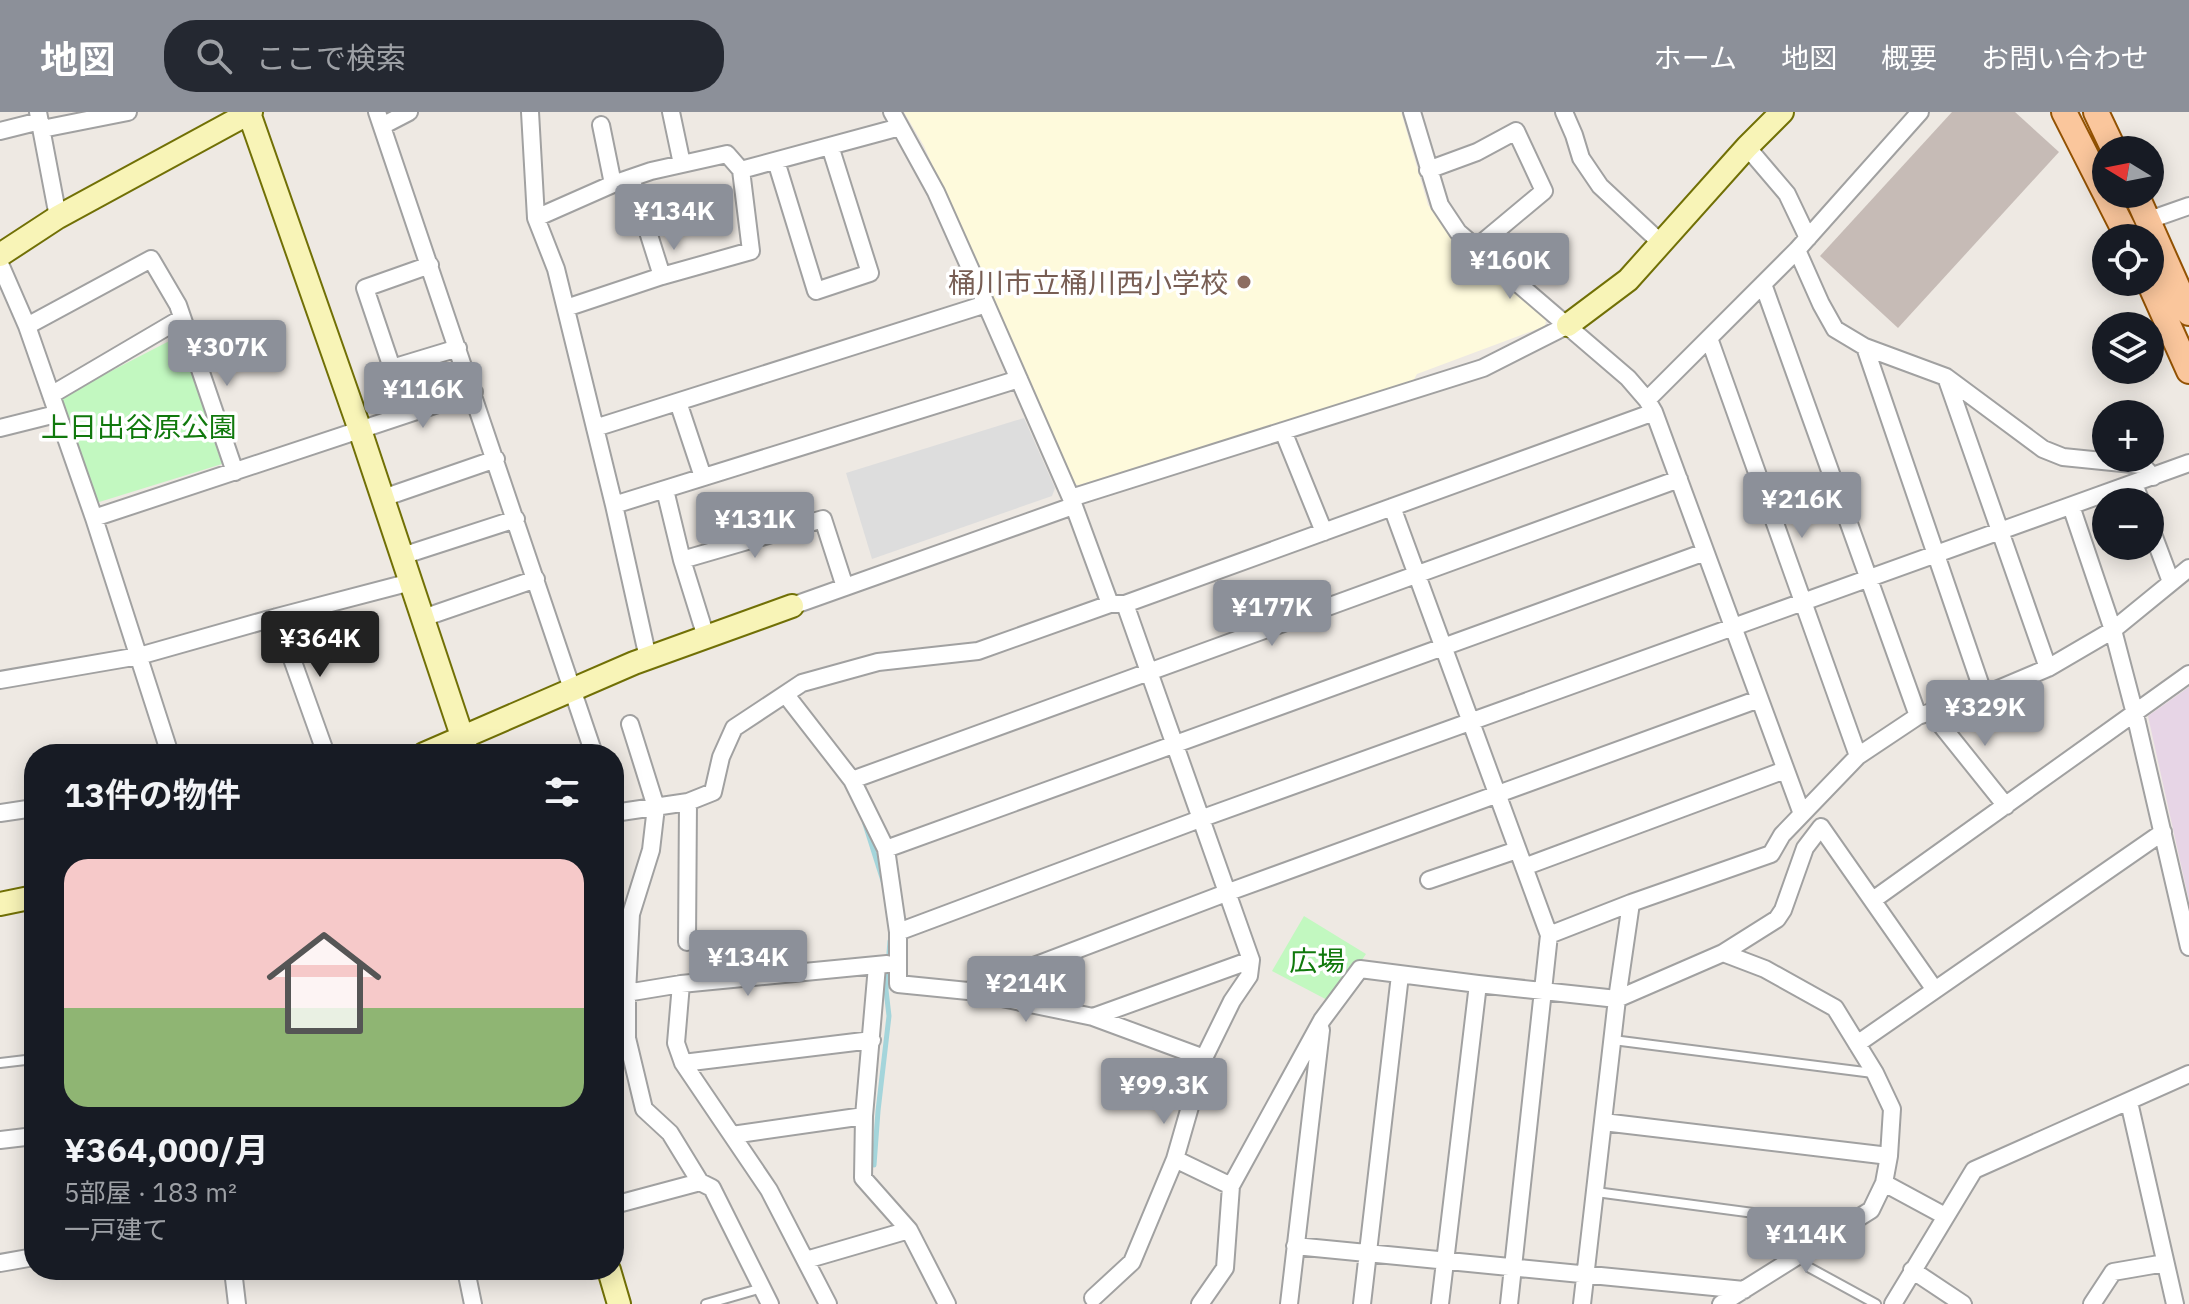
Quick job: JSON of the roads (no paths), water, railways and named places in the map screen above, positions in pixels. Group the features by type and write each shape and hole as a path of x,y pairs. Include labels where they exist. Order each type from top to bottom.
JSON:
{"main road":[{"path":"2064,112 2121,224"},
{"path":"2096,112 2107,136"},
{"path":"2143,208 2189,313"},
{"path":"2155,296 2189,371"}],"street":[{"path":"0,131 40,121 128,112"},
{"path":"0,255 58,217 250,112 465,744"},
{"path":"409,112 380,119 591,744"},
{"path":"530,112 536,218 556,269 566,308 648,658"},
{"path":"671,112 682,164"},
{"path":"1412,112 1440,205 1458,232 1628,378 1650,406 1802,814"},
{"path":"1564,112 1581,158 1600,186 1661,243"},
{"path":"624,812 688,802 713,792 721,757 734,728 802,683 878,662 978,651 1324,532 1650,406 1709,338 1802,244 1920,112"},
{"path":"470,744 572,689 648,658 1072,502 1483,368 1568,325 1628,280 1773,115"},
{"path":"741,170 830,146 896,120 936,192 1149,672 1251,960 1249,976 1232,1001 1204,1058 1175,1159 1132,1262 1093,1298"},
{"path":"40,121 58,217"},
{"path":"601,125 613,184"},
{"path":"1428,170 1477,152 1516,131 1544,191 1477,247"},
{"path":"776,161 816,291 870,273 830,146"},
{"path":"1747,147 1787,194 1821,304 1835,329 1865,347 1946,377 2043,449 2063,457 2142,465 2153,477"},
{"path":"536,218 651,171 727,154 741,170 751,251 566,308"},
{"path":"631,178 662,276"},
{"path":"2149,220 2189,206"},
{"path":"27,326 151,259 178,305 235,472"},
{"path":"0,264 27,326 94,518 167,744"},
{"path":"430,265 365,288 374,315 392,368 458,348"},
{"path":"1763,284 1869,579 1925,713 1937,720 2006,806"},
{"path":"595,428 986,304"},
{"path":"51,395 182,318"},
{"path":"1709,338 1858,756"},
{"path":"1865,347 1984,695"},
{"path":"1946,377 2048,668"},
{"path":"614,505 1019,379"},
{"path":"94,518 474,392"},
{"path":"678,402 703,477"},
{"path":"0,428 56,414"},
{"path":"1283,431 1324,532"},
{"path":"383,498 496,459"},
{"path":"898,932 1200,819 2189,463"},
{"path":"852,780 1679,479"},
{"path":"2134,484 2136,488"},
{"path":"665,490 682,560 706,637"},
{"path":"2071,506 2113,630 2189,947"},
{"path":"1392,507 1549,935 1509,1304"},
{"path":"402,556 516,519"},
{"path":"682,560 823,519 845,587"},
{"path":"886,849 1705,552"},
{"path":"2163,560 2171,582"},
{"path":"1549,935 1771,854 1782,835 1858,756 1925,713 1984,695 2048,668 2113,630 2189,568"},
{"path":"423,618 536,579"},
{"path":"0,680 139,656 411,582"},
{"path":"277,617 322,744"},
{"path":"1873,900 2189,674"},
{"path":"786,695 852,780 886,849 898,932 898,984 968,991 1093,1017 1204,1058"},
{"path":"968,991 1226,893 1759,699"},
{"path":"624,965 631,914 651,850 656,807 630,724"},
{"path":"1524,867 1785,770"},
{"path":"687,942 688,802"},
{"path":"0,813 24,809"},
{"path":"1200,1304 1225,1268 1231,1186 1322,1020 1360,969 1617,999 1723,953 1777,919 1807,842 1821,827 1935,990"},
{"path":"1857,1044 2163,832"},
{"path":"1429,880 1517,850"},
{"path":"0,904 24,899"},
{"path":"1582,1304 1631,903"},
{"path":"1721,1304 1871,1210 1884,1183 1892,1109 1875,1073 1835,1008 1765,969 1723,953"},
{"path":"1093,1017 1251,960"},
{"path":"624,993 681,984 897,962"},
{"path":"877,966 864,1116 863,1178 909,1230 940,1302"},
{"path":"1362,1304 1400,975"},
{"path":"681,984 676,1043 683,1063 769,1190 828,1304"},
{"path":"1440,1304 1478,984"},
{"path":"624,1019 644,1109 670,1133 700,1182 712,1188 770,1304"},
{"path":"1289,1304 1322,1020"},
{"path":"683,1063 872,1040"},
{"path":"1893,1304 1974,1170 2189,1074"},
{"path":"2129,1102 2175,1304"},
{"path":"732,1135 864,1116"},
{"path":"1603,1122 1889,1156"},
{"path":"0,1140 24,1137"},
{"path":"1175,1159 1231,1186"},
{"path":"624,1202 700,1182"},
{"path":"1884,1183 1945,1216"},
{"path":"806,1260 909,1230"},
{"path":"1295,1246 1744,1290"},
{"path":"0,1263 24,1259"},
{"path":"2092,1304 2113,1272 2165,1263"},
{"path":"1912,1270 1963,1304"},
{"path":"234,1280 237,1304"},
{"path":"468,1280 473,1304"},
{"path":"612,1280 619,1304"}],"lane":[{"path":"1612,1040 1875,1073"},
{"path":"0,1063 24,1060"},
{"path":"1595,1192 1847,1226"},
{"path":"1810,1268 1876,1304"},
{"path":"706,1304 762,1288"}],"waterway":[{"path":"865,824 884,884"},
{"path":"874,1165 889,1016 886,990 890,941"}],"place":[{"name":"桶川市立桶川西小学校","path":"1244,282"}],"park label":[{"name":"上日出谷原公園","path":"139,426"},
{"name":"広場","path":"1317,960"}]}
